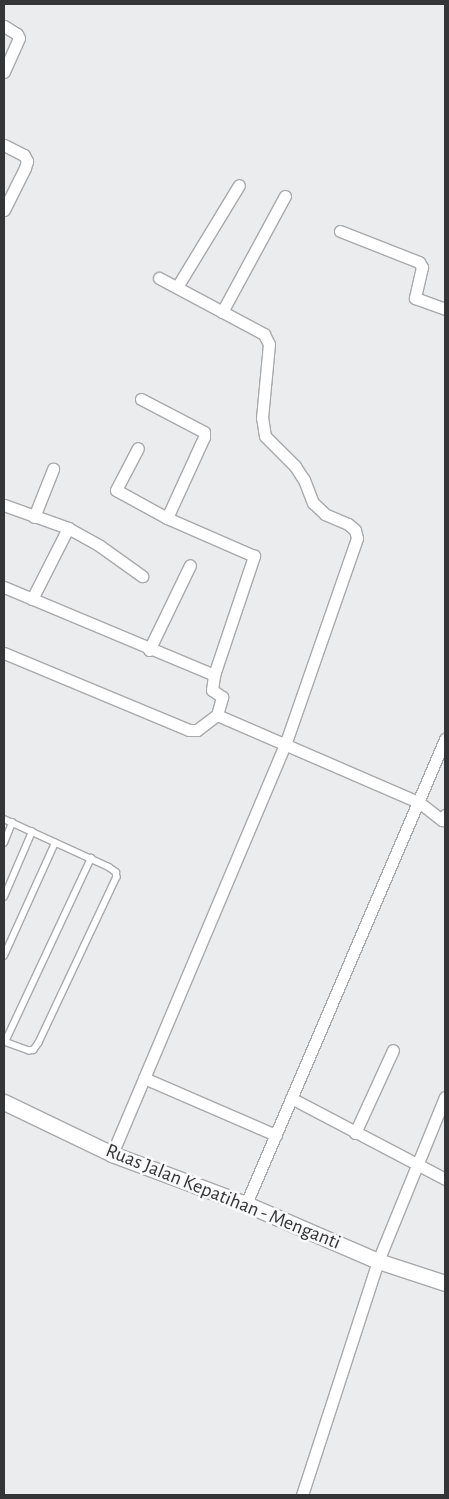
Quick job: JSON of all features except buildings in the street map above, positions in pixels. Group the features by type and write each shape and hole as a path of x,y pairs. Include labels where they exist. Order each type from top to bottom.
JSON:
{"main road":[{"name":"Ruas Jalan Kepatihan - Menganti","path":"4,1102 112,1154 246,1204 378,1261 445,1284"}],"street":[{"path":"4,26 17,34 19,38 4,72"},
{"path":"4,146 24,155 27,160 25,168 4,210"},
{"path":"177,287 238,185"},
{"path":"222,312 284,196"},
{"path":"340,231 419,262 422,267 415,298 445,310"},
{"path":"112,1154 285,745 357,538 355,530 325,514 313,503 304,480 295,466 265,436 262,418 269,344 264,334 159,278"},
{"path":"141,399 204,432 204,437 167,518"},
{"path":"4,653 190,730 197,730 217,715 222,697 212,690 214,675 254,556 167,518 116,490 138,448"},
{"path":"34,517 53,469"},
{"path":"4,505 68,528 100,546 142,576"},
{"path":"32,599 68,528"},
{"path":"149,650 190,566"},
{"path":"4,587 149,650 214,675"},
{"path":"217,715 420,803 444,819"},
{"path":"246,1204 420,803 445,739"},
{"path":"356,1133 393,1050"},
{"path":"144,1078 276,1135"},
{"path":"302,1495 378,1261 445,1097"},
{"path":"291,1098 445,1179"}],"lane":[{"path":"4,820 91,858 116,872 117,877 39,1043 34,1050 29,1051 4,1042 91,858"},
{"path":"4,843 12,823"},
{"path":"4,897 32,832"},
{"path":"4,956 55,842"}]}
